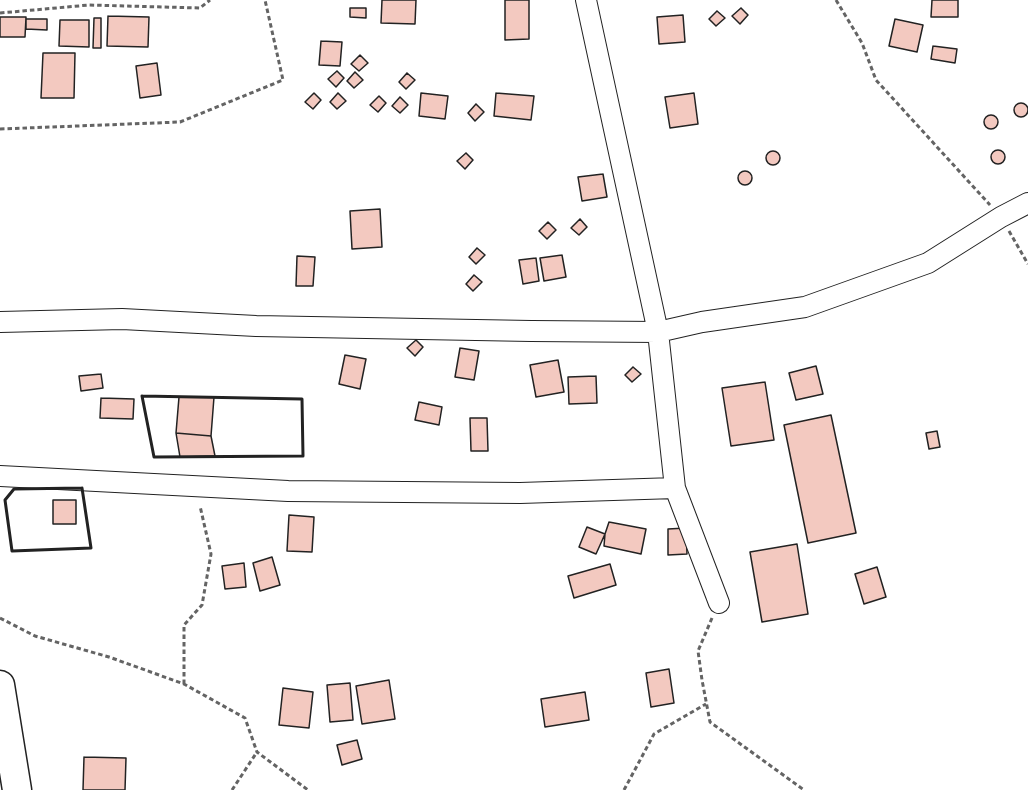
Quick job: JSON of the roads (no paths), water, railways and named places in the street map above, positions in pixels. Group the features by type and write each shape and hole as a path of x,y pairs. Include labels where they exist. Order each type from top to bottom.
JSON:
{"highway":[{"path":"0,685 17,790"}],"street":[{"path":"586,0 658,332 675,488 719,603"},
{"path":"0,322 122,320 531,332 658,332 702,322 805,307 928,262 1028,203"},
{"path":"0,476 288,491 497,493 675,488"}]}
